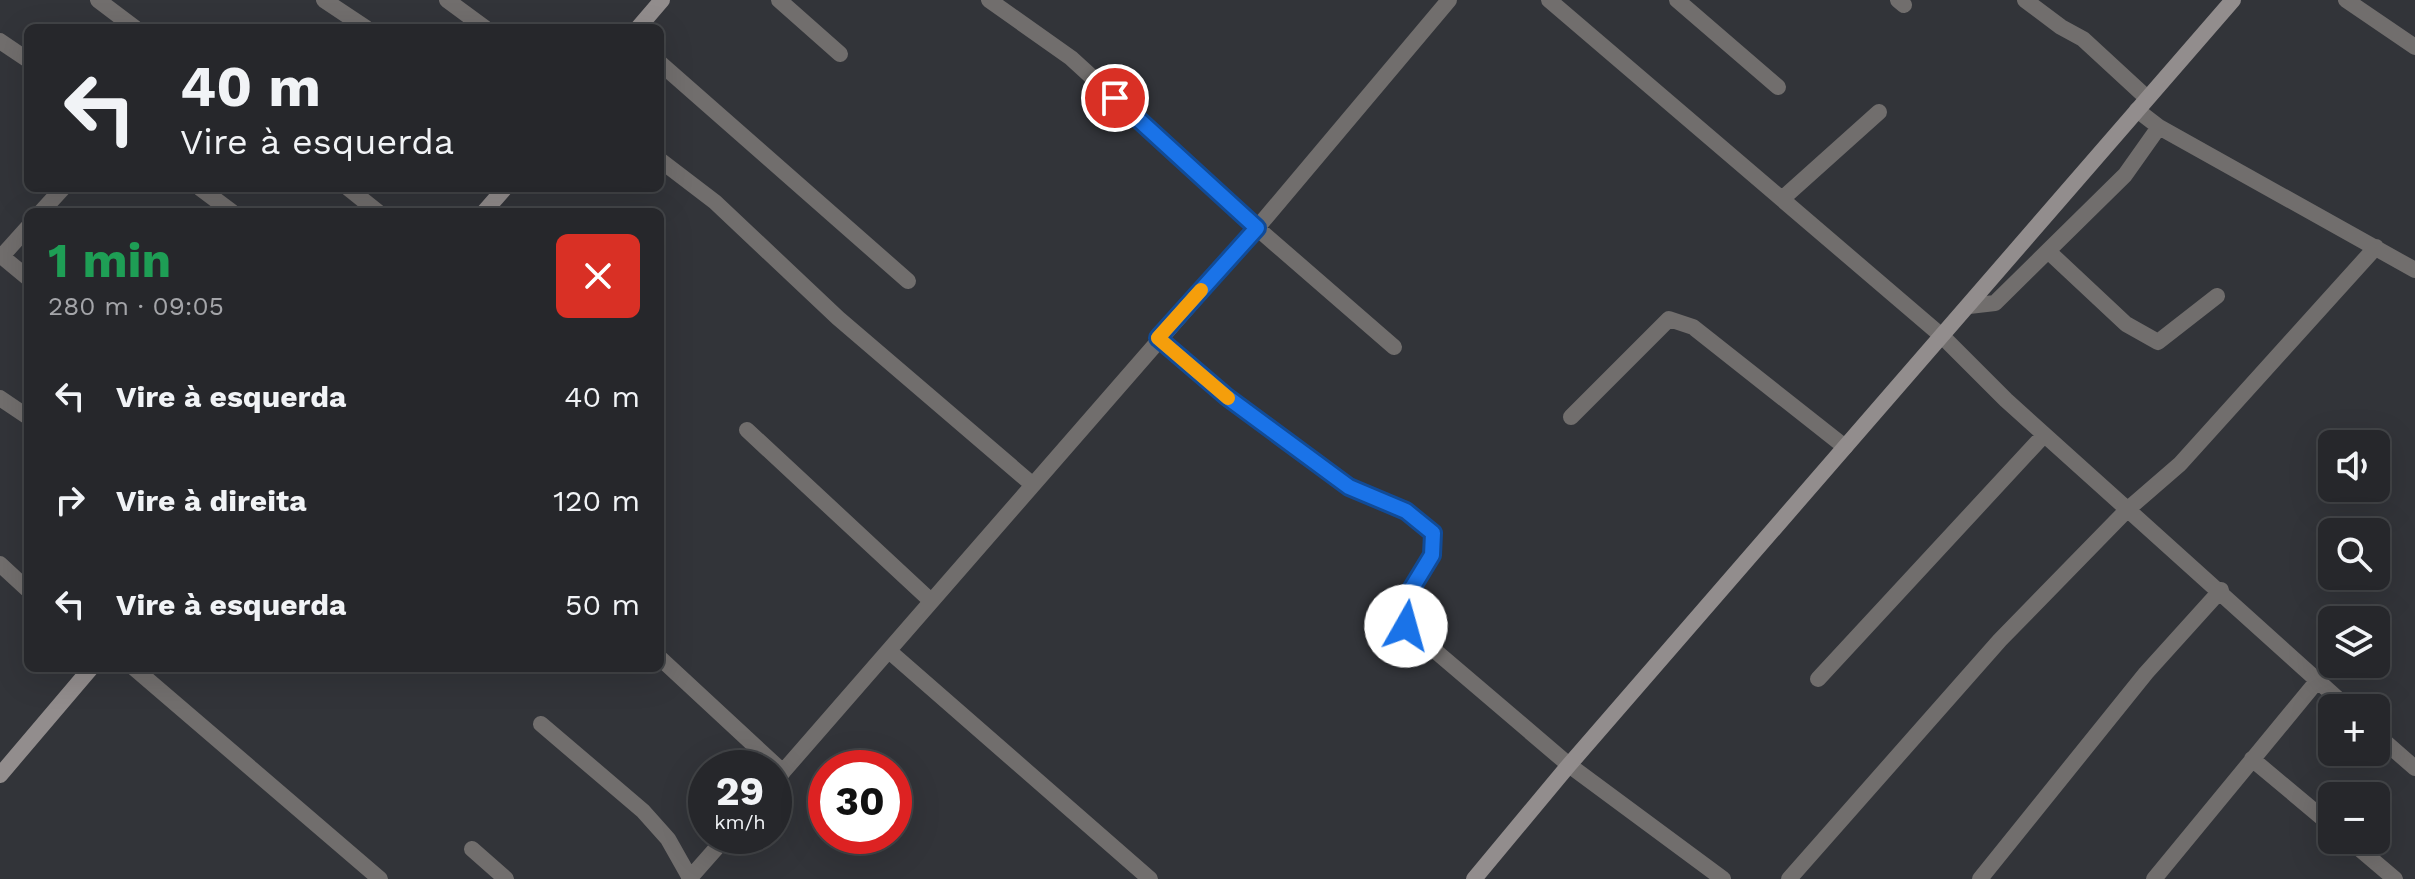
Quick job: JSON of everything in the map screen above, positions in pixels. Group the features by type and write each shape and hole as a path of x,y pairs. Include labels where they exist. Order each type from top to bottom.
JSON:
{"street":[{"path":"98,0 130,24"},
{"path":"324,0 360,24"},
{"path":"447,0 480,24"},
{"path":"641,24 662,0"},
{"path":"779,0 840,54"},
{"path":"989,0 1071,58 1257,228 1394,347"},
{"path":"792,761 1257,228 1449,0"},
{"path":"1549,0 1943,337 2044,435 2221,590 2333,694"},
{"path":"1677,0 1778,87"},
{"path":"2025,0 2083,39 2159,127 2415,270"},
{"path":"1474,879 1569,765 2233,0"},
{"path":"2346,0 2415,47"},
{"path":"0,41 24,57"},
{"path":"664,67 908,281"},
{"path":"1782,199 1879,112"},
{"path":"1969,306 1995,303 2125,175 2159,127"},
{"path":"664,163 715,202 838,318 1033,485"},
{"path":"45,208 59,192"},
{"path":"205,192 227,208"},
{"path":"353,192 373,208"},
{"path":"488,208 502,192"},
{"path":"24,231 1,255 24,275"},
{"path":"1789,879 2000,640 2128,509 2180,464 2376,247"},
{"path":"2049,252 2126,324 2158,342 2217,296"},
{"path":"1571,417 1669,319 1693,327 1845,447"},
{"path":"1158,338 1227,397 1349,487 1406,511 1433,533 1432,555 1401,606 1406,626 1569,765 1723,879"},
{"path":"0,398 24,414"},
{"path":"747,430 931,601"},
{"path":"1818,679 1911,574 2044,435"},
{"path":"0,564 24,586"},
{"path":"1980,879 2146,673 2221,590"},
{"path":"889,651 1150,879"},
{"path":"664,662 751,750"},
{"path":"0,775 88,672"},
{"path":"139,672 380,879"},
{"path":"2154,879 2318,680"},
{"path":"541,724 643,811 668,839 690,879 712,854"},
{"path":"2390,746 2415,768"},
{"path":"2252,759 2318,814"},
{"path":"472,849 506,879"},
{"path":"2366,854 2395,879"}],"slow traffic":[{"path":"1201,290 1158,338 1228,398"}],"route":[{"path":"1115,98 1257,228 1158,338 1227,397 1349,487 1406,511 1433,533 1432,555 1401,606 1406,626"}]}
